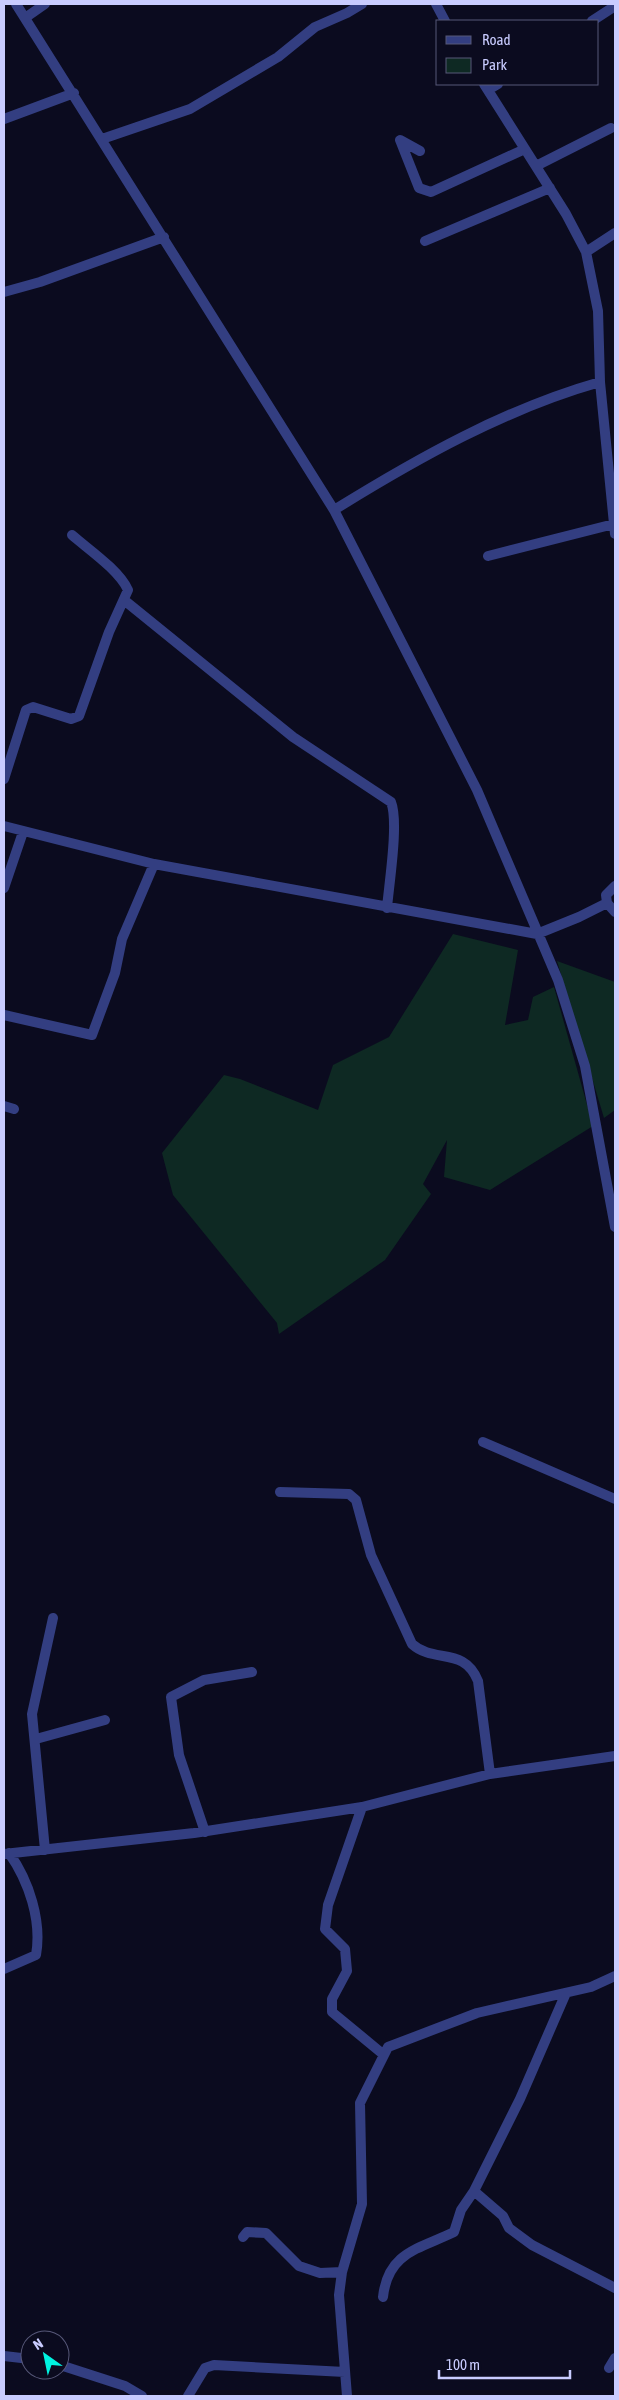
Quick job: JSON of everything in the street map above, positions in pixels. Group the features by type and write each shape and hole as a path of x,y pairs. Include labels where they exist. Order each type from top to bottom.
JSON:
{"street":[{"path":"16,4 74,93 334,510 477,790 558,980 585,1066 615,1227"},
{"path":"25,18 45,4"},
{"path":"102,139 190,109 278,57 315,27 347,14 362,4"},
{"path":"436,4 444,20"},
{"path":"594,20 615,6"},
{"path":"486,87 550,188 586,252 598,311 600,382 614,522 488,556"},
{"path":"4,119 74,93"},
{"path":"536,166 611,128"},
{"path":"420,151 400,140 419,188 431,192 525,149"},
{"path":"426,241 550,188"},
{"path":"586,252 615,233"},
{"path":"4,292 40,282 164,237"},
{"path":"334,510 391,474 505,416 562,393 600,382"},
{"path":"4,779 26,710 33,707 71,719 79,716 109,632 128,590 125,582 72,535"},
{"path":"124,600 293,737 391,802 393,807 393,831 387,908"},
{"path":"4,826 154,864 537,934 607,903"},
{"path":"4,888 24,832"},
{"path":"4,1016 92,1035 115,973 122,939 154,864"},
{"path":"615,886 606,895 607,903 615,912"},
{"path":"483,1442 615,1499"},
{"path":"280,1492 349,1494 356,1500 370,1555 412,1644 420,1652 458,1660 472,1668 478,1681 490,1774"},
{"path":"45,1850 36,1739 32,1714 53,1618"},
{"path":"205,1832 179,1755 171,1697 204,1680 252,1672"},
{"path":"36,1739 105,1720"},
{"path":"7,1854 205,1832 362,1807 490,1774 615,1756"},
{"path":"362,1807 328,1905 325,1929 345,1949 347,1971 332,1999 332,2012 384,2054"},
{"path":"4,1969 36,1955 38,1945 34,1909 21,1869 7,1854"},
{"path":"347,2396 339,2295 342,2272 362,2204 360,2103 388,2047 477,2013 592,1987 615,1976"},
{"path":"383,2297 384,2285 394,2263 418,2246 454,2232 461,2210 474,2191 520,2099 566,1993"},
{"path":"474,2191 503,2216 509,2228 532,2245 615,2288"},
{"path":"243,2237 247,2232 266,2233 299,2266 320,2273 342,2272"},
{"path":"4,2356 20,2357"},
{"path":"609,2368 615,2358"},
{"path":"188,2396 205,2368 214,2365 345,2372"},
{"path":"70,2368 125,2386 142,2396"}],"green space":[{"path":"453,934 518,950 505,1025 528,1020 533,997 554,987 593,1126 490,1190 444,1177 447,1140 423,1184 431,1194 385,1260 279,1334 277,1323 173,1195 162,1153 224,1075 240,1079 318,1110 333,1065 389,1037"},
{"path":"557,961 615,982 615,1110 604,1118"}]}
